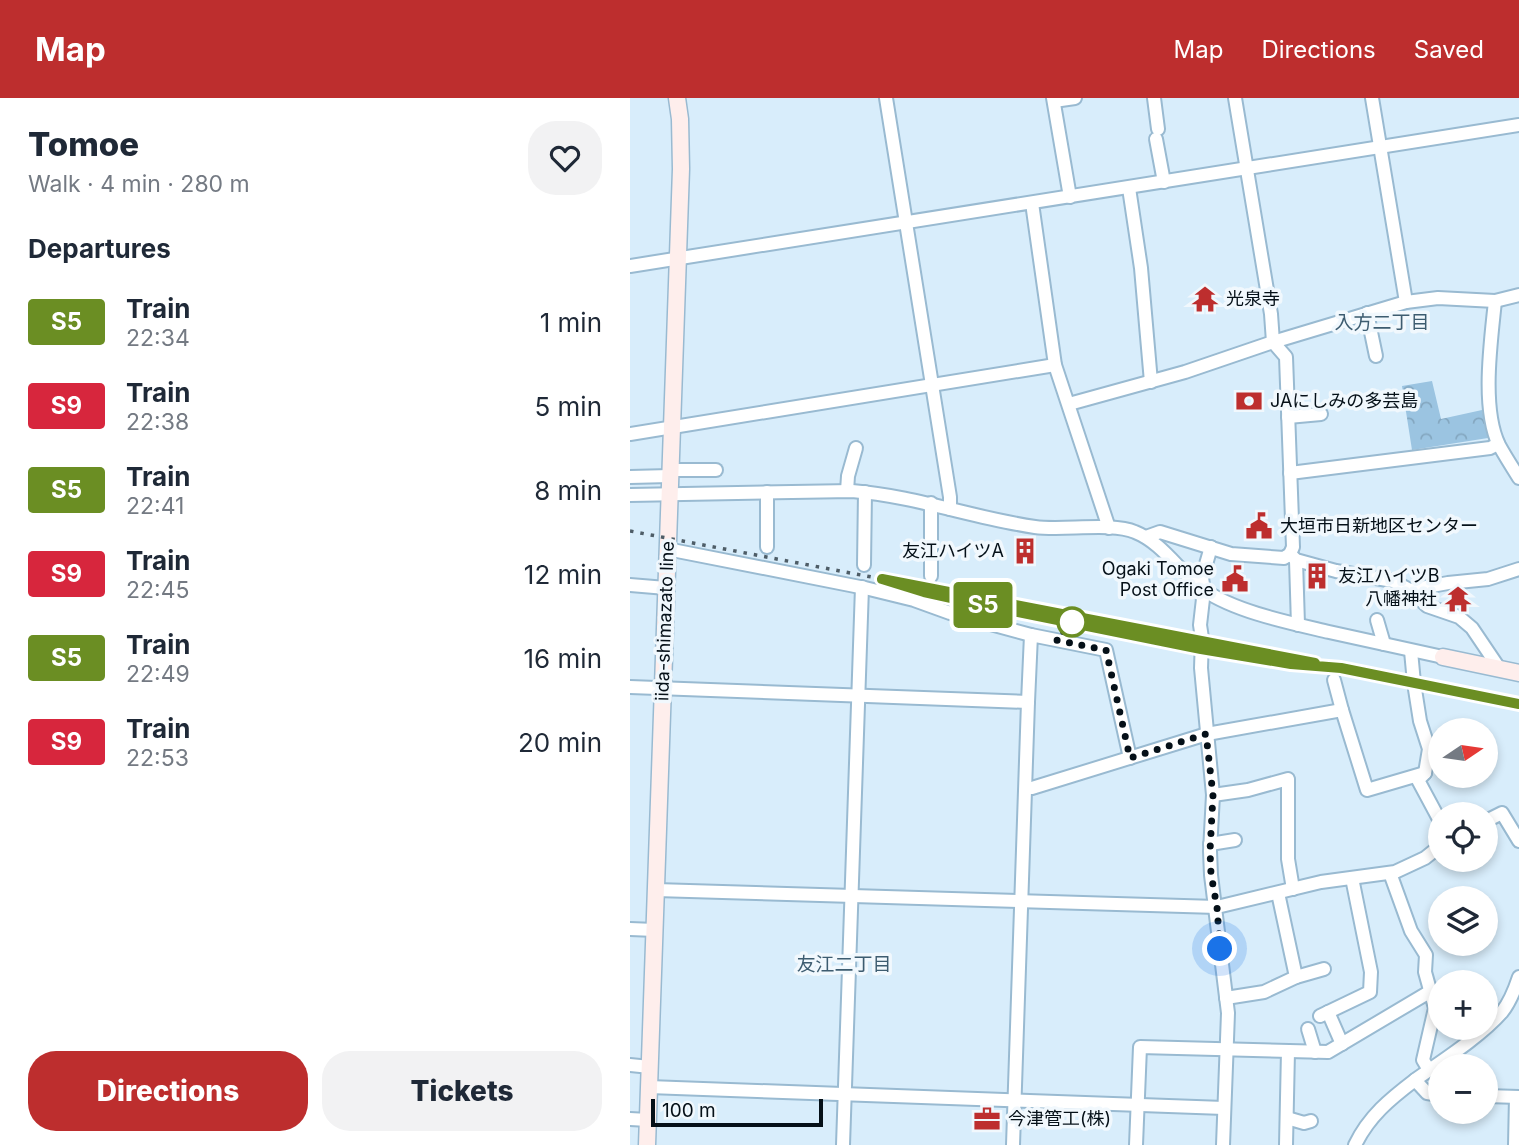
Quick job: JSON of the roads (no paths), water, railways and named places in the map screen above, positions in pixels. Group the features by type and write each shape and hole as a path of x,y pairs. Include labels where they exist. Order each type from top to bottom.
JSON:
{"main road":[{"name":"iida-shimazato line","path":"647,1145 681,169 677,98"},
{"path":"1443,657 1519,673"}],"street":[{"path":"886,98 950,509"},
{"path":"1070,197 1054,100 1074,98"},
{"path":"1154,98 1164,182"},
{"path":"1235,98 1273,342 1286,357 1298,625"},
{"path":"1372,98 1406,302"},
{"path":"630,266 1519,125"},
{"path":"1129,188 1141,268 1151,382"},
{"path":"1032,203 1055,365 1109,528"},
{"path":"1069,404 1185,372 1406,302 1438,299 1495,301 1519,295"},
{"path":"1495,301 1489,369 1490,405 1498,444 1519,478"},
{"path":"1367,313 1376,356"},
{"path":"630,434 1055,365"},
{"path":"1288,417 1321,414"},
{"path":"1290,472 1490,448 1498,444"},
{"path":"847,491 856,448"},
{"path":"630,477 716,471"},
{"path":"767,492 767,547"},
{"path":"864,565 865,492"},
{"path":"630,495 865,492 931,503 1031,526 1132,530 1146,537 1204,590 1231,604 1298,625 1443,657"},
{"path":"931,503 931,576"},
{"path":"1146,537 1160,532 1231,554 1293,557 1336,571 1393,581 1410,590 1427,606 1459,617 1472,628 1499,668"},
{"path":"1211,547 1202,578 1204,590 1200,625 1200,668 1213,795 1211,874 1228,1013 1223,1145"},
{"path":"667,549 862,587 1031,635 1106,650 1130,758"},
{"path":"1410,590 1488,579 1519,569"},
{"path":"630,585 666,588"},
{"path":"843,1145 862,587"},
{"path":"1377,620 1384,644"},
{"path":"1013,1145 1031,635"},
{"path":"1411,651 1420,721 1429,749 1425,773 1418,780 1430,802"},
{"path":"1334,680 1367,790 1425,773"},
{"path":"630,687 1028,702"},
{"path":"1026,788 1206,734 1342,710"},
{"path":"1213,795 1248,790 1288,779 1288,859 1293,889"},
{"path":"1498,815 1502,813 1519,841"},
{"path":"1210,844 1235,840"},
{"path":"656,890 1217,907 1321,882 1390,873 1428,856"},
{"path":"1390,873 1411,931 1426,955 1425,972 1428,982"},
{"path":"1342,1044 1324,1014 1370,992 1371,972 1352,878"},
{"path":"1278,892 1296,977"},
{"path":"630,929 655,930"},
{"path":"1226,998 1264,992 1296,977 1324,969"},
{"path":"1450,1054 1485,1028 1503,1010 1519,977"},
{"path":"1136,1145 1140,1046 1328,1052 1428,993"},
{"path":"1308,1029 1315,1052"},
{"path":"1428,1040 1423,1060 1428,1068"},
{"path":"1286,1145 1288,1051"},
{"path":"630,1065 650,1067"},
{"path":"1355,1145 1363,1129 1388,1101 1428,1071"},
{"path":"1415,1080 1428,1093"},
{"path":"649,1087 1224,1108"},
{"path":"1498,1096 1518,1097 1515,1145"},
{"path":"1287,1118 1304,1123 1311,1122"},
{"path":"630,1119 648,1120"}],"railway":[{"path":"630,531 882,579 924,592 983,605 1201,649 1291,664 1341,668 1519,704"}],"train":[{"name":"S5","path":"1315,663 882,579 924,592 983,605 1201,649 1291,664 1341,668 1519,704"}],"place":[{"name":"光泉寺","path":"1205,299"},
{"name":"JAにしみの多芸島","path":"1249,401"},
{"name":"大垣市日新地区センター","path":"1259,526"},
{"name":"友江ハイツA","path":"1025,551"},
{"name":"友江ハイツB","path":"1317,576"},
{"name":"Ogaki Tomoe Post Office","path":"1235,579"},
{"name":"八幡神社","path":"1458,599"},
{"name":"今津管工(株)","path":"987,1119"}],"district":[{"name":"入方二丁目","path":"1382,322"},
{"name":"友江二丁目","path":"844,964"}]}
